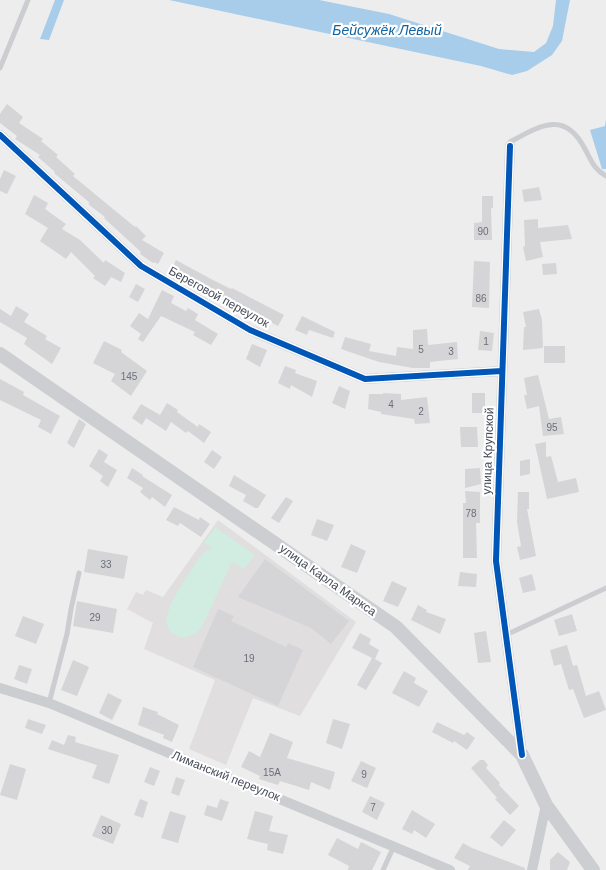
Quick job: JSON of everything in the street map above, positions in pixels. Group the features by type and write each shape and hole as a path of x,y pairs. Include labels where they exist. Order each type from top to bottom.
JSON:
{"main road":[{"name":"улица Карла Маркса","path":"0,354 396,627 522,755 546,805 593,870"}],"street":[{"name":"Береговой переулок","path":"0,135 141,266 250,330 365,379 502,371"},
{"name":"улица Крупской","path":"510,146 496,561 522,755"},
{"name":"Лиманский переулок","path":"0,688 49,703 450,870"},
{"path":"532,870 546,805"}],"lane":[{"path":"0,68 28,0"},
{"path":"510,146 510,142 539,126 555,124 570,128 583,146 596,171 606,176"},
{"path":"49,703 67,634 79,573"},
{"path":"506,635 606,588"},
{"path":"383,870 394,846"}],"shaded area":[{"path":"218,520 356,622 300,716 253,698 226,765 189,749 215,680 144,649 153,623 127,609 136,592 143,595 146,590 163,597"}],"green space":[{"path":"215,527 255,555 244,569 232,562 202,627 190,636 178,636 173,634 167,623 169,609 176,594 199,558 204,552 213,549 204,543"}],"water":[{"path":"55,0 64,0 49,40 40,39"},
{"name":"Бейсужёк Левый","path":"169,0 319,0 389,14 499,49 534,52 546,43 553,26 556,0 570,0 562,41 552,55 527,71 512,75 481,66"},
{"path":"606,119 606,169 602,169 590,130 605,126"}],"building":[{"path":"7,104 23,117 19,123 43,139 41,141 58,155 56,157 75,174 73,176 136,226 146,236 142,240 164,253 158,264 153,263 140,254 141,252 105,217 54,173 38,157 40,155 15,139 17,136 0,123 0,114"},
{"path":"4,170 16,176 7,194 0,191 0,179"},
{"path":"539,187 542,200 524,202 522,190"},
{"path":"34,195 48,203 45,209 66,224 62,229 80,240 104,263 105,260 125,273 121,282 111,277 105,286 93,278 95,276 71,252 66,259 40,241 48,228 25,214"},
{"path":"482,196 493,196 493,208 491,208 492,240 474,240 474,223 482,222"},
{"path":"538,219 538,228 568,225 572,239 540,242 543,257 526,261 523,247 525,246 524,220"},
{"path":"176,260 284,315 278,326 220,296 198,286 196,288 184,281 185,278 171,271"},
{"path":"474,261 490,262 489,308 472,307"},
{"path":"556,263 557,274 543,275 542,264"},
{"path":"136,284 145,289 138,302 129,297"},
{"path":"162,290 174,296 171,303 186,311 188,308 198,314 195,320 218,334 211,345 193,335 195,332 161,316 143,342 138,339 141,334 130,326 139,313 148,319"},
{"path":"16,306 29,314 24,322 47,336 45,339 61,348 52,364 24,344 27,338 0,322 0,309 11,316"},
{"path":"539,309 542,320 543,348 523,350 524,327 526,327 523,312"},
{"path":"302,316 335,332 333,338 309,330 307,335 295,330"},
{"path":"427,329 428,345 457,342 458,359 430,362 430,368 413,368 379,362 341,349 345,337 371,344 369,351 396,356 397,347 413,349 413,330"},
{"path":"480,331 494,333 492,351 478,350"},
{"path":"104,341 122,350 121,352 147,371 131,396 111,381 115,374 93,363"},
{"path":"252,344 267,350 260,367 246,359"},
{"path":"544,346 565,346 565,363 544,363"},
{"path":"285,366 296,370 295,373 317,381 312,397 291,385 290,389 278,383"},
{"path":"538,375 549,419 561,417 564,434 543,436 539,406 527,409 524,395 527,395 524,378"},
{"path":"0,379 24,392 23,395 60,416 51,434 38,427 41,420 0,400"},
{"path":"339,386 350,391 345,409 332,403"},
{"path":"472,393 485,393 485,413 472,413"},
{"path":"369,394 401,394 401,400 427,397 430,423 415,424 414,419 381,414 381,412 368,409"},
{"path":"167,403 198,427 199,424 211,432 204,443 188,431 186,433 171,422 166,431 146,418 142,425 132,418 141,404 160,415"},
{"path":"79,419 86,424 74,448 67,443"},
{"path":"460,427 477,427 478,447 461,447"},
{"path":"546,442 546,457 551,456 558,482 576,478 579,492 547,499 535,444"},
{"path":"99,449 108,455 104,462 117,470 108,487 100,481 103,476 89,466"},
{"path":"212,450 222,457 214,469 204,462"},
{"path":"530,459 530,474 520,476 520,461"},
{"path":"132,468 172,495 165,507 152,497 150,500 140,492 143,488 127,478"},
{"path":"480,468 481,484 465,488 465,469"},
{"path":"234,475 266,495 258,508 243,501 246,495 229,486"},
{"path":"465,491 480,492 480,523 476,523 477,558 463,558 463,503 466,503"},
{"path":"518,492 529,492 529,509 527,509 536,556 520,560 517,547 521,546 517,522"},
{"path":"286,497 293,501 279,523 271,518"},
{"path":"174,507 199,520 200,517 210,524 201,537 180,523 178,526 166,520"},
{"path":"317,519 334,525 327,541 311,535"},
{"path":"351,544 366,551 357,573 341,567"},
{"path":"88,549 128,556 124,579 84,572"},
{"path":"265,559 349,621 331,644 311,628 238,597"},
{"path":"460,572 477,574 476,587 458,586"},
{"path":"532,574 536,590 523,593 519,578"},
{"path":"392,581 407,588 398,607 383,601"},
{"path":"77,601 117,609 113,633 73,626"},
{"path":"418,605 427,610 426,612 446,619 440,634 411,620"},
{"path":"218,609 234,616 231,621 286,647 288,643 303,650 278,706 193,667"},
{"path":"572,614 577,631 559,636 554,620"},
{"path":"23,616 44,624 36,644 15,636"},
{"path":"486,631 491,662 478,663 474,633"},
{"path":"360,633 371,639 369,644 379,650 375,659 382,663 366,690 357,685 372,658 352,648"},
{"path":"567,645 573,666 577,665 586,696 599,691 606,710 584,718 573,689 569,690 561,664 554,666 550,650"},
{"path":"73,660 89,667 77,696 61,690"},
{"path":"19,665 32,669 27,684 14,679"},
{"path":"404,671 416,678 414,683 428,691 419,707 392,693"},
{"path":"108,693 122,700 112,720 99,713"},
{"path":"143,707 158,712 157,714 179,725 172,742 163,738 164,735 138,725"},
{"path":"28,719 46,725 42,734 25,728"},
{"path":"333,719 350,724 342,749 326,743"},
{"path":"437,722 464,735 467,732 475,738 467,750 454,741 453,743 432,732"},
{"path":"270,733 293,742 287,758 335,772 330,790 311,782 309,790 280,781 278,785 259,779 260,776 241,767 249,751 260,757"},
{"path":"68,735 76,737 75,742 119,755 109,784 92,778 97,765 48,749 52,740 64,745"},
{"path":"480,760 484,760 488,765 486,768 519,806 510,815 471,768"},
{"path":"361,761 376,768 367,788 351,781"},
{"path":"10,764 26,769 17,800 0,795"},
{"path":"150,767 160,771 154,786 144,782"},
{"path":"176,777 185,780 179,796 171,793"},
{"path":"370,796 385,803 377,820 362,812"},
{"path":"140,799 148,802 143,818 134,815"},
{"path":"220,799 229,802 222,821 204,815 207,805 217,808"},
{"path":"412,810 435,824 426,838 414,830 412,834 402,829"},
{"path":"170,811 186,816 178,843 161,838"},
{"path":"255,811 273,816 269,831 288,835 283,854 267,850 268,844 247,839"},
{"path":"101,815 121,824 113,844 92,836"},
{"path":"504,820 516,830 502,847 490,837"},
{"path":"337,838 358,849 361,842 381,852 372,870 348,870 349,866 328,855"},
{"path":"463,843 525,868 525,870 468,870 470,866 454,858"},
{"path":"558,852 570,862 567,870 550,870 550,860"}],"cycle path":[{"path":"0,135 141,266 250,330 365,379 502,371"},
{"path":"510,146 496,561 522,755"}]}
